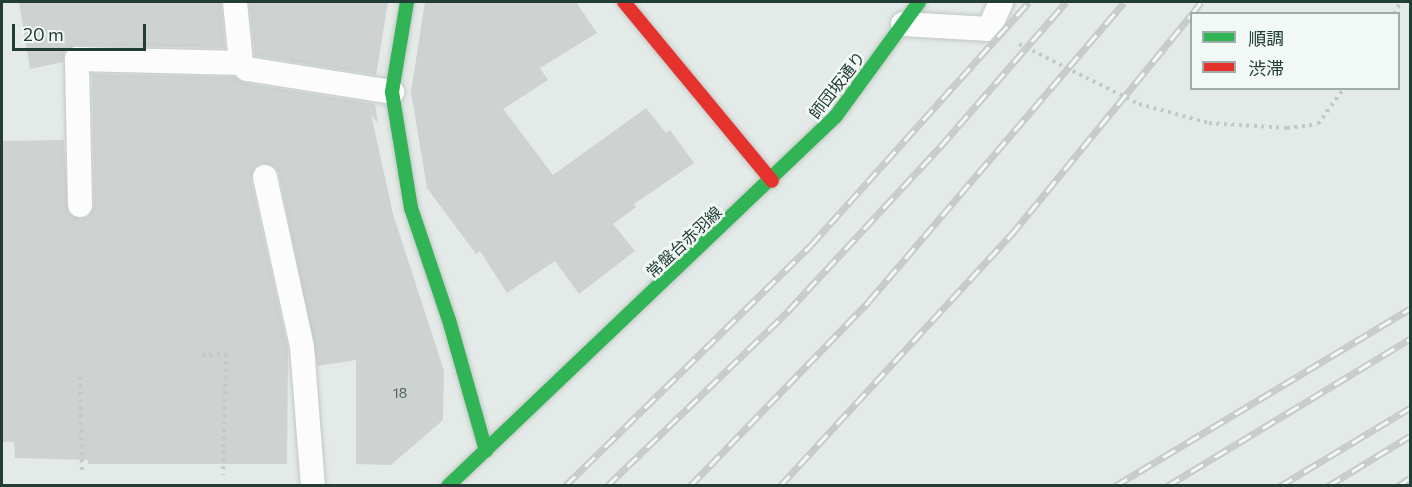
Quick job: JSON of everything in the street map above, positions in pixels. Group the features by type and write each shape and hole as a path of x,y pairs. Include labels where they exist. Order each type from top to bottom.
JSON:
{"street":[{"path":"406,2 392,92 411,208 449,320 486,450"},
{"path":"624,2 646,33 772,181"},
{"name":"師団坂通り","path":"772,181 837,116 919,2"},
{"name":"常盤台赤羽線","path":"448,486 772,181"}],"lane":[{"path":"235,2 241,63 247,69 392,92"},
{"path":"903,24 989,29 1001,2"},
{"path":"80,205 77,58 241,63"},
{"path":"265,177 303,347 313,486"}],"path":[{"path":"989,29 1139,104 1209,123 1287,128 1318,124 1343,90"},
{"path":"202,355 226,354 223,475"},
{"path":"80,377 82,474"}],"building":[{"path":"19,2 221,2 225,48 77,45 65,51 63,62 30,69"},
{"path":"249,2 388,2 376,75 255,56"},
{"path":"425,2 576,2 597,33 540,68 548,80 503,109 553,175 646,108 666,133 670,130 694,163 634,204 636,207 613,224 635,251 579,294 555,261 507,293 480,251 476,254 427,188 411,92"},
{"path":"92,74 235,77 245,83 375,104 378,124 371,114 393,214 444,371 443,420 391,465 356,464 356,360 318,366 279,174 275,167 263,163 255,167 251,180 288,349 287,464 88,464 88,460 15,458 14,442 2,442 2,141 64,140 68,212 80,219 88,217 94,205"}],"railway":[{"path":"565,486 811,245 1029,2"},
{"path":"607,486 788,311 940,147 1066,2"},
{"path":"690,486 869,301 1124,2"},
{"path":"1194,12 1201,2"},
{"path":"780,486 1011,235 1190,16"},
{"path":"1115,486 1410,309"},
{"path":"1167,486 1410,339"},
{"path":"1280,486 1410,408"},
{"path":"1328,486 1410,436"},
{"path":"1398,486 1410,478"}],"traffic: fast":[{"path":"407,2 392,92 411,208 449,320 486,451"},
{"path":"448,486 836,116 919,2"}],"traffic: jam":[{"path":"624,2 772,181"}]}
